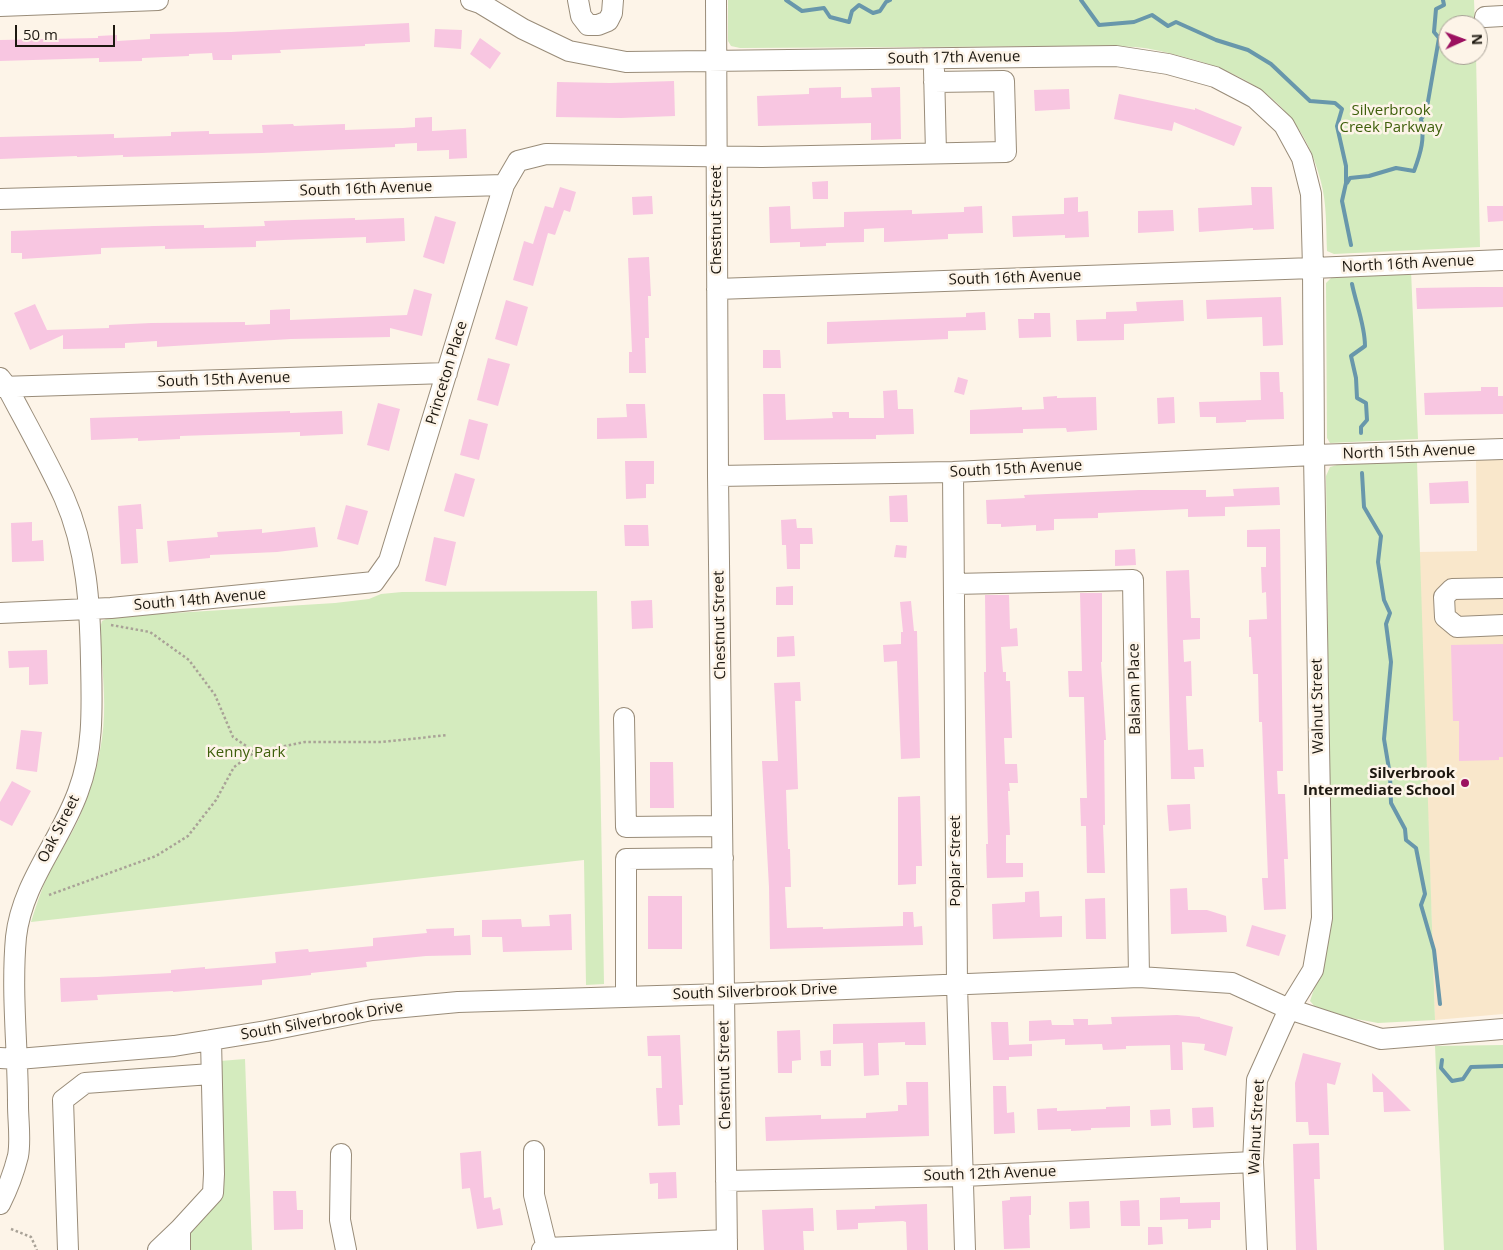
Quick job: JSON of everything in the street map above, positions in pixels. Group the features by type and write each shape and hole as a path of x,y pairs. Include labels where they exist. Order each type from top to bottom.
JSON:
{"street":[{"path":"0,6 158,0"},
{"name":"South 17th Avenue","path":"471,0 480,2 523,29 569,51 626,62 1116,56 1168,64 1215,77 1254,98 1284,125 1302,158 1311,194 1314,268"},
{"path":"578,0 581,16 588,25"},
{"path":"588,25 598,25 608,21 612,13 613,0"},
{"name":"Chestnut Street","path":"716,0 718,476 727,1245"},
{"path":"578,53 588,25"},
{"path":"988,58 988,82"},
{"path":"934,59 936,153"},
{"path":"504,186 518,161 546,154 716,157 1006,152 1004,81 934,82"},
{"name":"South 16th Avenue","path":"0,199 504,186"},
{"name":"Princeton Place","path":"389,561 504,186"},
{"name":"North 16th Avenue","path":"1314,268 1503,260"},
{"name":"South 16th Avenue","path":"717,289 1314,268"},
{"name":"Walnut Street","path":"1257,1250 1253,1162 1257,1080 1288,1009 1313,970 1322,918 1314,455 1314,268"},
{"name":"South 15th Avenue","path":"2,384 447,373"},
{"name":"Oak Street","path":"0,1204 18,1155 9,1058 16,936 22,906 34,877 70,813 79,791 87,763 91,731 92,698 88,589 82,552 64,498 2,384"},
{"name":"North 15th Avenue","path":"1314,455 1503,449"},
{"name":"South 15th Avenue","path":"718,476 953,472 1314,455"},
{"name":"Poplar Street","path":"953,472 957,985 965,1250"},
{"name":"South 14th Avenue","path":"0,613 121,607 374,582 389,561"},
{"name":"Balsam Place","path":"954,584 1133,580 1139,977"},
{"path":"1503,588 1452,589 1444,598 1445,618 1457,627 1503,626"},
{"path":"624,718 626,997"},
{"path":"626,827 722,826"},
{"path":"626,859 723,858"},
{"name":"South Silverbrook Drive","path":"9,1058 174,1046 372,1010 458,1002 724,994 1139,977 1232,983 1288,1009 1381,1038 1503,1029"},
{"path":"158,1250 213,1193 211,1040"},
{"path":"68,1250 63,1100 85,1083 211,1074"},
{"path":"534,1151 534,1195 544,1249 727,1245"},
{"path":"341,1154 340,1220 346,1250"},
{"name":"South 12th Avenue","path":"726,1181 964,1176 1253,1162"},
{"path":"180,1229 180,1250"}],"path":[{"path":"111,625 150,632 189,660 215,695 233,737 255,752"},
{"path":"49,895 156,856 188,836 216,800 234,767 255,752 305,742 382,742 448,735"},
{"path":"11,1229 30,1237 37,1250"}],"shaded area":[{"name":"Silverbrook Intermediate School","path":"1476,458 1503,458 1503,1014 1435,1020 1419,552 1477,551"}],"green space":[{"name":"Silverbrook Creek Parkway","path":"728,0 1474,0 1475,15 1438,15 1438,65 1476,65 1480,247 1334,254 1327,251 1323,191 1313,156 1301,133 1287,114 1270,97 1229,72 1206,63 1152,49 1119,46 740,48 731,46 728,41"},
{"path":"1411,270 1418,439 1330,443 1327,438 1326,283 1333,276"},
{"path":"1417,461 1435,1020 1378,1023 1316,1008 1310,1001 1327,950 1330,831 1326,476 1330,467 1337,465"},
{"name":"Kenny Park","path":"597,591 604,984 586,985 584,860 31,922 48,875 82,811 97,764 102,740 104,715 100,628 102,621 110,617 335,603 369,599 381,594 402,592"},
{"path":"1503,1045 1503,1250 1444,1250 1435,1046"},
{"path":"245,1059 252,1250 183,1250 183,1230 222,1188 220,1061"}],"building":[{"path":"409,23 410,42 280,50 281,53 232,55 232,60 213,60 212,53 142,58 142,61 99,62 99,58 0,61 0,40 98,38 98,36 117,35 117,41 150,39 150,34"},
{"path":"435,29 462,30 461,49 434,47"},
{"path":"480,38 501,53 490,69 470,54"},
{"path":"674,81 675,116 621,118 556,117 557,82"},
{"path":"841,87 841,98 872,97 871,88 900,87 901,139 871,140 871,123 758,126 757,96 809,94 809,88"},
{"path":"1069,89 1070,109 1035,111 1034,90"},
{"path":"1119,94 1195,110 1195,108 1242,127 1234,146 1174,122 1172,131 1114,119"},
{"path":"432,117 432,131 466,129 467,158 449,159 449,150 417,151 417,143 395,144 395,147 262,153 0,159 0,137 114,134 114,138 171,136 171,132 209,131 209,134 263,133 262,125 293,124 294,126 345,124 345,130 403,128 415,127 415,118"},
{"path":"828,181 828,199 813,199 812,182"},
{"path":"560,187 576,192 570,212 564,210 555,235 548,233 533,286 513,280 524,241 533,244 545,206 553,208"},
{"path":"1251,187 1272,187 1274,229 1253,230 1253,228 1199,232 1198,208 1252,205"},
{"path":"652,196 653,214 633,215 632,197"},
{"path":"1078,197 1078,212 1088,211 1089,237 1065,238 1065,235 1013,237 1012,216 1064,214 1064,198"},
{"path":"790,206 791,229 844,227 844,212 912,210 912,214 964,212 964,207 982,206 983,233 948,234 948,239 884,242 884,228 864,229 864,242 826,243 826,246 800,247 800,242 770,243 769,207"},
{"path":"1487,206 1503,206 1503,221 1488,222"},
{"path":"1173,210 1174,231 1138,233 1138,211"},
{"path":"435,216 456,222 444,264 423,257"},
{"path":"355,218 355,220 404,218 405,241 366,243 366,237 256,241 256,247 165,249 165,246 101,248 101,254 22,259 22,253 11,253 11,231 204,225 204,228 265,226 264,221"},
{"path":"649,257 651,296 648,296 649,338 645,338 646,373 629,373 629,352 632,352 628,258"},
{"path":"1503,287 1503,307 1417,309 1416,288"},
{"path":"414,289 432,294 422,336 390,328 390,337 291,339 157,347 157,341 125,343 125,348 63,349 63,335 30,350 14,313 35,304 47,330 109,328 109,325 151,323 245,322 245,325 270,324 270,310 290,309 290,320 407,315"},
{"path":"1281,297 1283,345 1263,346 1262,317 1207,319 1206,300"},
{"path":"506,300 528,307 517,346 495,339"},
{"path":"1183,300 1184,321 1124,324 1124,340 1077,341 1076,320 1106,319 1106,312 1137,311 1136,302"},
{"path":"985,312 986,330 948,331 948,339 827,344 827,322 966,317 966,313"},
{"path":"1034,313 1050,313 1051,337 1019,338 1018,319 1034,319"},
{"path":"763,350 780,350 781,368 763,368"},
{"path":"488,358 510,364 498,406 477,400"},
{"path":"1260,372 1279,372 1280,392 1283,392 1284,419 1216,423 1216,417 1200,417 1199,402 1261,400"},
{"path":"958,377 968,380 964,395 954,392"},
{"path":"1481,387 1498,387 1498,396 1503,396 1503,414 1425,415 1424,393 1481,391"},
{"path":"897,390 898,409 913,409 914,434 876,435 876,439 764,440 763,394 785,394 786,420 833,418 832,412 849,412 849,418 884,418 883,391"},
{"path":"1057,396 1057,398 1096,397 1097,430 1067,432 1066,428 1023,429 1023,433 970,434 970,410 1022,407 1022,410 1044,409 1043,397"},
{"path":"1174,397 1175,423 1158,424 1157,398"},
{"path":"378,403 400,409 389,451 367,445"},
{"path":"626,404 645,404 647,438 597,439 597,418 627,417"},
{"path":"290,411 290,413 342,411 343,434 300,436 300,432 180,436 180,439 138,441 138,438 91,440 90,418"},
{"path":"469,419 488,424 479,460 460,455"},
{"path":"625,461 654,461 654,484 646,484 646,498 626,499"},
{"path":"455,473 475,479 464,517 444,511"},
{"path":"1468,481 1469,503 1430,504 1429,483"},
{"path":"1279,487 1280,505 1225,507 1225,516 1188,517 1188,509 1098,513 1098,518 1054,519 1054,530 1036,531 1036,525 1001,527 1001,524 987,524 986,500 1025,498 1024,495 1139,490 1206,490 1206,497 1234,496 1233,489"},
{"path":"907,495 908,522 890,522 889,496"},
{"path":"141,504 143,529 136,529 138,563 121,564 118,506"},
{"path":"346,505 368,511 358,545 337,539"},
{"path":"796,519 797,528 812,528 813,544 800,544 800,569 787,569 786,545 782,545 781,520"},
{"path":"32,522 32,541 43,540 44,561 12,562 11,523"},
{"path":"624,525 648,525 649,546 625,546"},
{"path":"315,527 318,547 277,552 210,555 210,558 169,562 167,541 218,537 217,532 262,529 262,533"},
{"path":"1280,529 1283,771 1277,771 1278,794 1285,794 1288,859 1284,859 1286,909 1264,910 1262,878 1268,878 1262,722 1259,722 1258,674 1253,674 1249,620 1267,619 1266,592 1262,593 1261,567 1266,567 1266,547 1247,547 1247,530"},
{"path":"434,537 456,542 446,586 425,581"},
{"path":"896,545 907,546 906,558 894,557"},
{"path":"1135,549 1136,565 1115,566 1115,550"},
{"path":"1189,570 1191,618 1200,618 1200,639 1183,640 1184,662 1191,661 1192,696 1186,696 1188,750 1203,749 1204,767 1194,767 1195,779 1171,779 1166,571"},
{"path":"793,586 793,605 776,605 776,587"},
{"path":"1080,593 1102,593 1101,662 1106,740 1104,740 1105,825 1103,825 1105,873 1087,873 1086,826 1081,826 1080,798 1087,798 1084,697 1069,697 1068,671 1082,671"},
{"path":"985,595 1009,595 1010,629 1017,628 1018,646 1001,647 1003,672 1006,672 1006,681 1010,681 1012,738 1004,738 1005,764 1017,764 1018,783 1009,783 1010,835 1006,835 1006,863 1023,863 1023,877 987,878 984,672 986,672"},
{"path":"652,600 653,628 632,629 631,601"},
{"path":"911,601 914,631 917,631 920,758 901,759 897,661 884,662 883,645 901,644 901,632 903,632 900,602"},
{"path":"794,636 795,656 777,657 777,637"},
{"path":"1503,644 1503,757 1499,757 1499,760 1459,761 1459,721 1453,721 1451,645"},
{"path":"47,650 48,684 29,685 29,667 9,668 8,651"},
{"path":"800,682 801,701 795,701 798,789 786,790 791,887 785,887 787,928 823,927 823,929 903,926 903,912 913,912 914,927 922,926 923,945 770,949 769,887 762,761 778,761 774,683"},
{"path":"21,730 42,732 37,772 16,769"},
{"path":"650,762 673,762 674,808 650,808"},
{"path":"12,781 31,791 12,826 0,820 0,802"},
{"path":"920,796 922,866 916,866 916,884 898,885 898,797"},
{"path":"1190,804 1191,829 1169,831 1167,805"},
{"path":"1187,888 1188,910 1207,910 1226,916 1227,932 1171,934 1170,889"},
{"path":"1039,891 1040,917 1062,916 1062,937 993,939 992,904 1025,902 1025,892"},
{"path":"648,896 682,896 682,949 648,949"},
{"path":"1105,898 1106,939 1086,939 1085,899"},
{"path":"571,914 572,950 503,952 502,937 482,937 482,920 521,919 522,927 550,926 549,915"},
{"path":"1252,925 1286,935 1279,956 1246,946"},
{"path":"454,928 454,936 470,935 471,955 426,956 366,962 367,967 262,980 262,985 173,992 97,995 98,1000 61,1002 60,978 171,973 171,970 276,963 275,952 308,949 309,952 373,946 373,938 427,933 426,929"},
{"path":"1177,1015 1200,1017 1233,1027 1226,1056 1204,1050 1205,1044 1182,1042 1183,1070 1171,1070 1170,1045 1126,1046 1126,1049 1103,1050 1102,1044 1065,1045 1065,1039 1029,1041 1029,1021 1051,1020 1052,1025 1074,1025 1073,1019 1088,1019 1088,1025 1112,1024 1111,1017"},
{"path":"925,1022 926,1045 905,1045 905,1042 878,1043 879,1075 864,1076 863,1043 833,1044 833,1024"},
{"path":"991,1022 1008,1022 1009,1045 1032,1044 1032,1056 1009,1057 1009,1060 993,1060"},
{"path":"800,1030 801,1060 792,1061 792,1073 778,1073 777,1031"},
{"path":"680,1035 683,1105 679,1105 680,1125 658,1126 656,1088 662,1088 661,1056 648,1056 647,1036"},
{"path":"831,1050 831,1066 821,1066 820,1051"},
{"path":"1303,1053 1341,1063 1335,1085 1327,1083 1329,1135 1309,1135 1308,1122 1296,1122 1295,1083"},
{"path":"1372,1073 1411,1111 1384,1112 1383,1092 1373,1092"},
{"path":"906,1082 928,1082 929,1136 766,1141 765,1117 821,1115 821,1119 866,1118 866,1113 898,1111 898,1105 907,1105"},
{"path":"993,1086 1006,1086 1007,1113 1014,1112 1015,1133 994,1134"},
{"path":"1130,1106 1130,1127 1091,1128 1091,1130 1071,1131 1071,1129 1038,1130 1037,1109 1057,1108 1057,1111"},
{"path":"1213,1107 1214,1127 1193,1128 1192,1108"},
{"path":"1170,1109 1171,1125 1151,1126 1150,1110"},
{"path":"1319,1143 1320,1179 1314,1179 1317,1250 1296,1250 1293,1144"},
{"path":"481,1151 484,1198 491,1197 493,1210 500,1208 503,1225 477,1229 470,1188 462,1189 460,1153"},
{"path":"676,1172 677,1198 658,1199 658,1183 650,1184 649,1173"},
{"path":"273,1191 296,1191 297,1210 303,1210 303,1229 274,1230"},
{"path":"1031,1196 1031,1215 1029,1215 1030,1248 1004,1249 1002,1201 1010,1200 1010,1197"},
{"path":"1180,1197 1180,1203 1220,1202 1220,1220 1211,1220 1211,1228 1188,1229 1188,1219 1160,1220 1160,1198"},
{"path":"1139,1200 1140,1226 1121,1226 1120,1201"},
{"path":"1089,1201 1090,1228 1070,1229 1069,1202"},
{"path":"927,1204 928,1250 907,1250 906,1222 903,1221 858,1223 858,1229 837,1230 836,1210 875,1209 875,1206"},
{"path":"813,1208 814,1231 803,1231 804,1250 764,1250 762,1210"},
{"path":"1148,1227 1162,1227 1163,1244 1148,1245"}],"waterway":[{"path":"786,0 802,11 824,8 830,17 849,22 852,11 859,5 873,13 880,11 886,2 890,0"},
{"path":"1081,0 1099,25 1134,22 1152,15 1168,26 1176,22 1216,40 1248,50 1271,64 1310,101 1335,103 1342,109 1337,126 1346,166 1346,183 1342,201 1351,245"},
{"path":"1347,183 1350,178 1369,176 1396,168 1414,171 1422,145 1421,119 1426,113 1439,38 1434,32 1436,9 1444,5 1443,0"},
{"path":"1352,284 1365,338 1365,346 1351,356 1356,378 1357,398 1366,403 1367,420 1361,427 1361,433"},
{"path":"1362,473 1364,507 1381,536 1378,562 1384,600 1390,613 1386,624 1391,662 1384,739 1390,775 1391,803 1405,829 1406,840 1416,848 1425,894 1421,905 1434,950 1440,1004"},
{"path":"1442,1060 1441,1068 1452,1081 1463,1079 1471,1067 1503,1066"}],"place":[{"name":"Silverbrook Intermediate School","path":"1465,783"}]}
